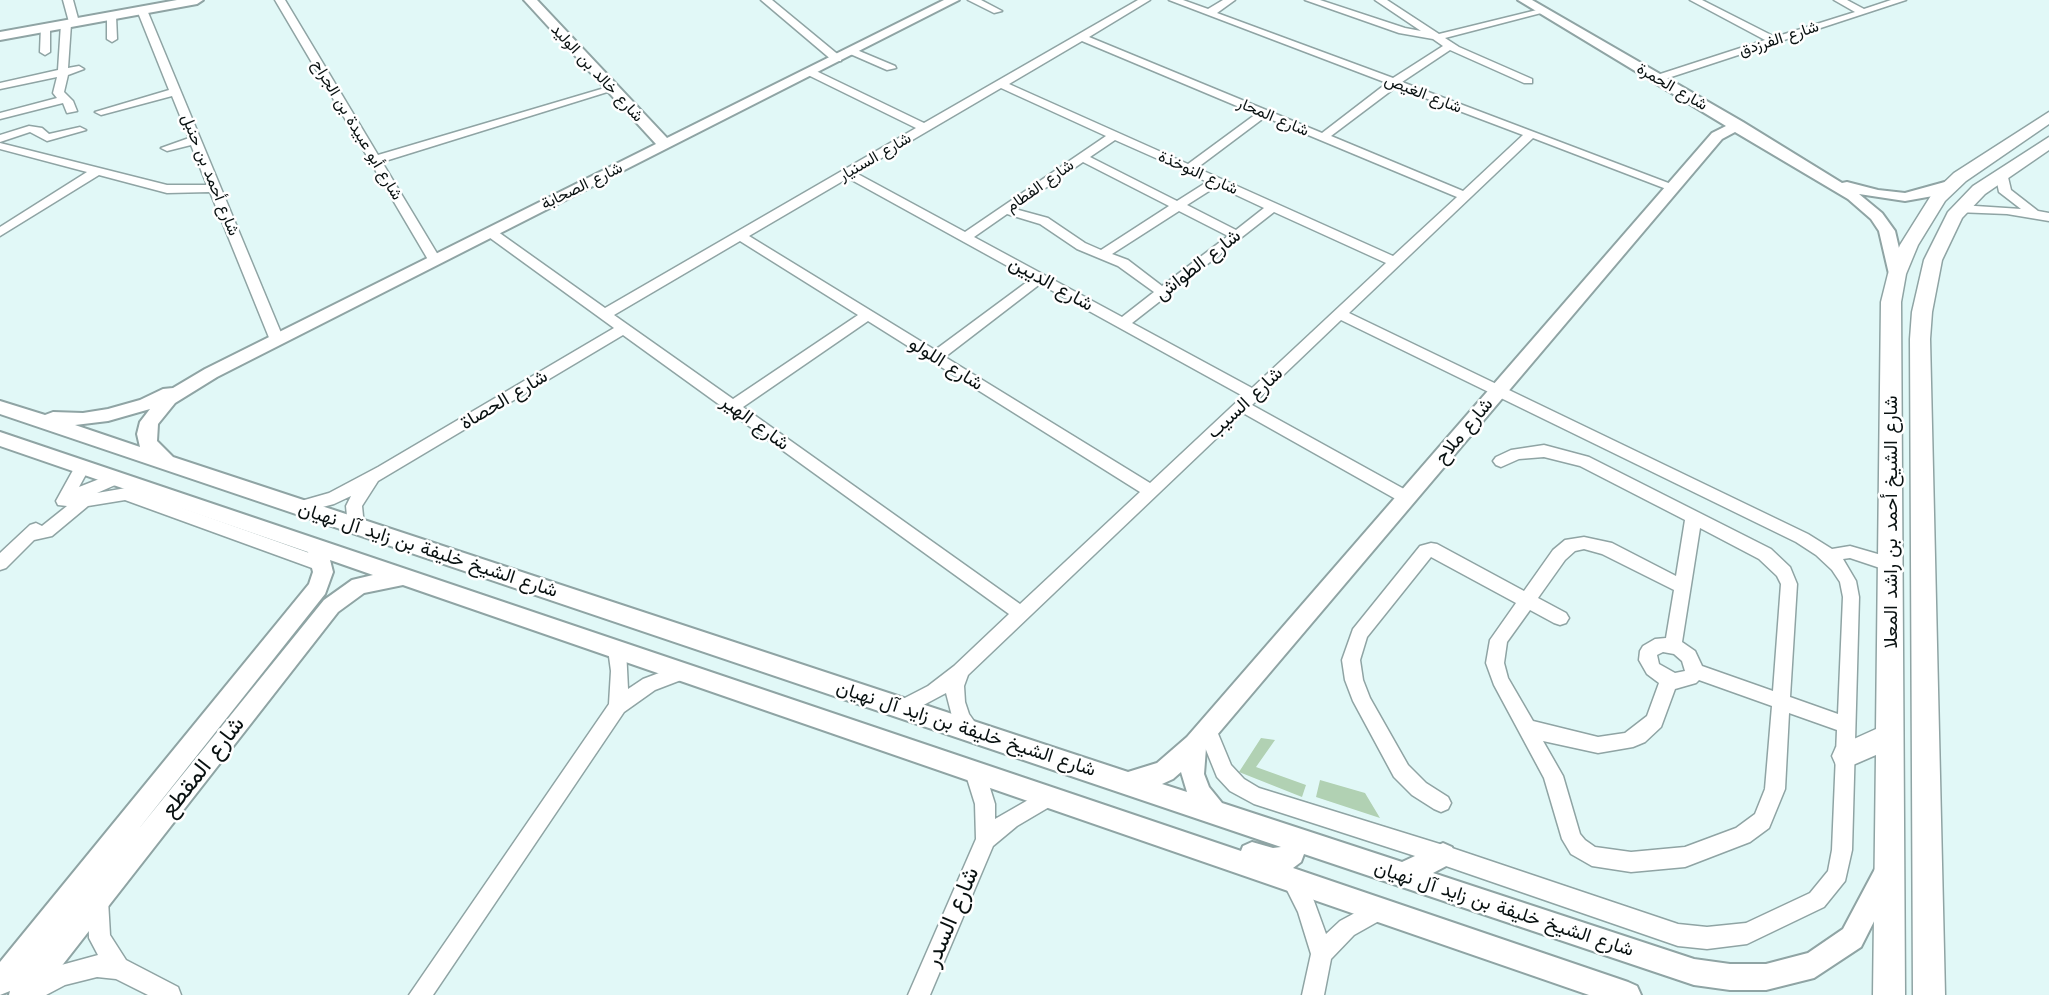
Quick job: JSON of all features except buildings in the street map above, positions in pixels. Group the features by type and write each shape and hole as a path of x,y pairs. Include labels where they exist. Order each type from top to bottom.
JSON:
{"main road":[{"name":"شارع الشيخ أحمد بن راشد المعلا","path":"1889,995 1891,302 1898,274 1922,221 1952,184 2049,117"},
{"name":"شارع الشيخ أحمد بن راشد المعلا","path":"1929,995 1920,339 1923,312 1933,260 1942,236 1960,209 2001,173 2021,163 2049,142"},
{"path":"1891,393 1907,405 1907,472 1923,511"},
{"path":"1846,756 1891,735"}],"street":[{"path":"68,0 70,23 58,93 68,101 71,111"},
{"path":"0,36 197,0"},
{"name":"شارع أبو عبيدة بن الجراح","path":"280,0 435,260"},
{"name":"شارع خالد بن الوليد","path":"530,0 665,145"},
{"path":"766,0 837,59"},
{"name":"شارع الصحابة","path":"27,416 72,419 108,415 146,404 953,0"},
{"path":"973,0 996,11"},
{"name":"شارع السنيار","path":"605,314 1146,0"},
{"name":"شارع الغيص","path":"1174,0 1673,187"},
{"path":"1209,13 1230,0"},
{"path":"1310,0 1375,23 1438,37 1542,10"},
{"path":"1380,0 1450,46 1528,81"},
{"name":"شارع الحمرة","path":"1524,0 1738,125 1862,202 1882,223 1890,238 1898,274"},
{"path":"1695,0 1774,41"},
{"path":"1839,0 1863,12"},
{"name":"شارع الفرزدق","path":"1658,78 1901,0"},
{"path":"1375,23 1394,9"},
{"name":"شارع أحمد بن حنبل","path":"142,10 277,340"},
{"path":"111,16 112,39"},
{"path":"45,28 45,52"},
{"name":"شارع المحار","path":"1081,37 1465,196"},
{"path":"1323,138 1434,54 1450,46"},
{"path":"852,51 891,68"},
{"path":"0,86 79,69"},
{"path":"151,73 167,69"},
{"path":"810,72 925,128"},
{"name":"شارع النوخذة","path":"1001,84 1395,262"},
{"path":"375,160 612,89"},
{"path":"101,112 176,92"},
{"path":"0,116 64,99"},
{"path":"473,113 481,128"},
{"path":"1189,169 1264,113"},
{"name":"شارع ملاح","path":"1127,783 1147,779 1165,771 1201,737 1719,133 1738,125"},
{"path":"2,144 41,134 47,138 80,130"},
{"name":"شارع السيب","path":"903,708 934,692 960,671 1531,134"},
{"name":"شارع الفطام","path":"966,237 1114,135"},
{"path":"167,148 195,140"},
{"path":"2,144 187,197 215,187"},
{"path":"1082,157 1236,235"},
{"path":"0,232 97,171"},
{"name":"شارع الديين","path":"848,173 1123,323 1407,498"},
{"path":"2001,173 2003,188 2009,196 2048,217"},
{"name":"شارع الحمرة","path":"1821,175 1857,190 1896,197 1922,195 1952,184"},
{"path":"1102,255 1216,181"},
{"path":"159,187 185,190 215,187"},
{"path":"1033,191 1044,221"},
{"name":"شارع الطواش","path":"1123,323 1273,207"},
{"path":"1960,209 2007,210 2048,217"},
{"path":"1006,210 1044,221 1081,246 1140,273 1162,292"},
{"name":"شارع الهير","path":"490,232 1021,614"},
{"name":"شارع اللولو","path":"740,236 1151,491"},
{"path":"935,357 1040,278"},
{"path":"1201,737 1224,771 1245,790 1264,799 1443,855 1662,931 1692,937 1734,936 1807,906 1817,900 1832,884 1841,863 1851,589 1844,573 1831,557 1802,538 1340,314"},
{"path":"733,407 868,315"},
{"name":"شارع الحصاة","path":"300,507 334,498 383,471 624,328"},
{"name":"شارع الصحابة","path":"169,463 148,444 146,434 149,422 169,399 211,373"},
{"name":"شارع الشيخ خليفة بن زايد آل نهيان","path":"0,407 1672,965 1713,975 1757,978 1799,971 1840,949 1861,925 1890,865"},
{"name":"شارع الشيخ خليفة بن زايد آل نهيان","path":"0,439 117,478 320,556 408,578 1628,995"},
{"path":"1501,461 1516,454 1534,451 1574,457 1765,554 1779,565 1788,578 1775,789 1773,801 1762,821 1743,835 1701,852 1668,860 1620,861 1592,856 1578,847 1572,839 1553,776 1500,680 1495,655 1499,640 1562,551 1577,544 1606,548 1683,587"},
{"path":"61,506 72,491 82,467"},
{"name":"شارع الحصاة","path":"356,526 353,513 356,499 383,471"},
{"path":"0,564 61,506 85,490 117,478"},
{"path":"30,535 46,532 84,501 126,494 320,556"},
{"path":"1673,646 1694,517"},
{"path":"1441,803 1409,781 1394,761 1354,680 1351,660 1355,642 1364,627 1428,550 1437,550 1560,618"},
{"path":"1831,557 1850,552 1889,564"},
{"name":"شارع المقطع","path":"0,983 312,597 322,580 320,556"},
{"name":"شارع المقطع","path":"23,995 331,606 359,586 385,579 408,578"},
{"path":"1695,671 1686,681 1669,680 1653,669 1648,655 1656,645 1673,646 1689,656 1695,671 1847,725"},
{"path":"617,649 620,671 618,706"},
{"path":"960,671 955,686 956,702 961,718 972,731"},
{"path":"420,995 618,706 649,684 683,672"},
{"path":"1527,728 1591,744 1626,741 1638,736 1654,721 1669,680"},
{"path":"1201,737 1192,774 1200,794 1214,812"},
{"name":"شارع السدر","path":"919,995 986,839 985,804 975,772"},
{"name":"شارع السدر","path":"986,839 1010,819 1049,797"},
{"path":"1143,829 1171,827 1278,861 1292,854 1295,839"},
{"path":"1402,875 1443,855"},
{"path":"1292,880 1313,923 1322,954 1314,995"},
{"path":"99,900 100,938 118,968"},
{"path":"1322,954 1348,928 1379,910"},
{"path":"9,995 58,934 61,920 55,914"},
{"path":"23,995 74,970 97,966 118,968 170,995"}],"green space":[{"path":"1261,738 1275,740 1256,767 1306,785 1302,797 1239,772"},
{"path":"1320,780 1365,793 1380,818 1316,797"}]}
